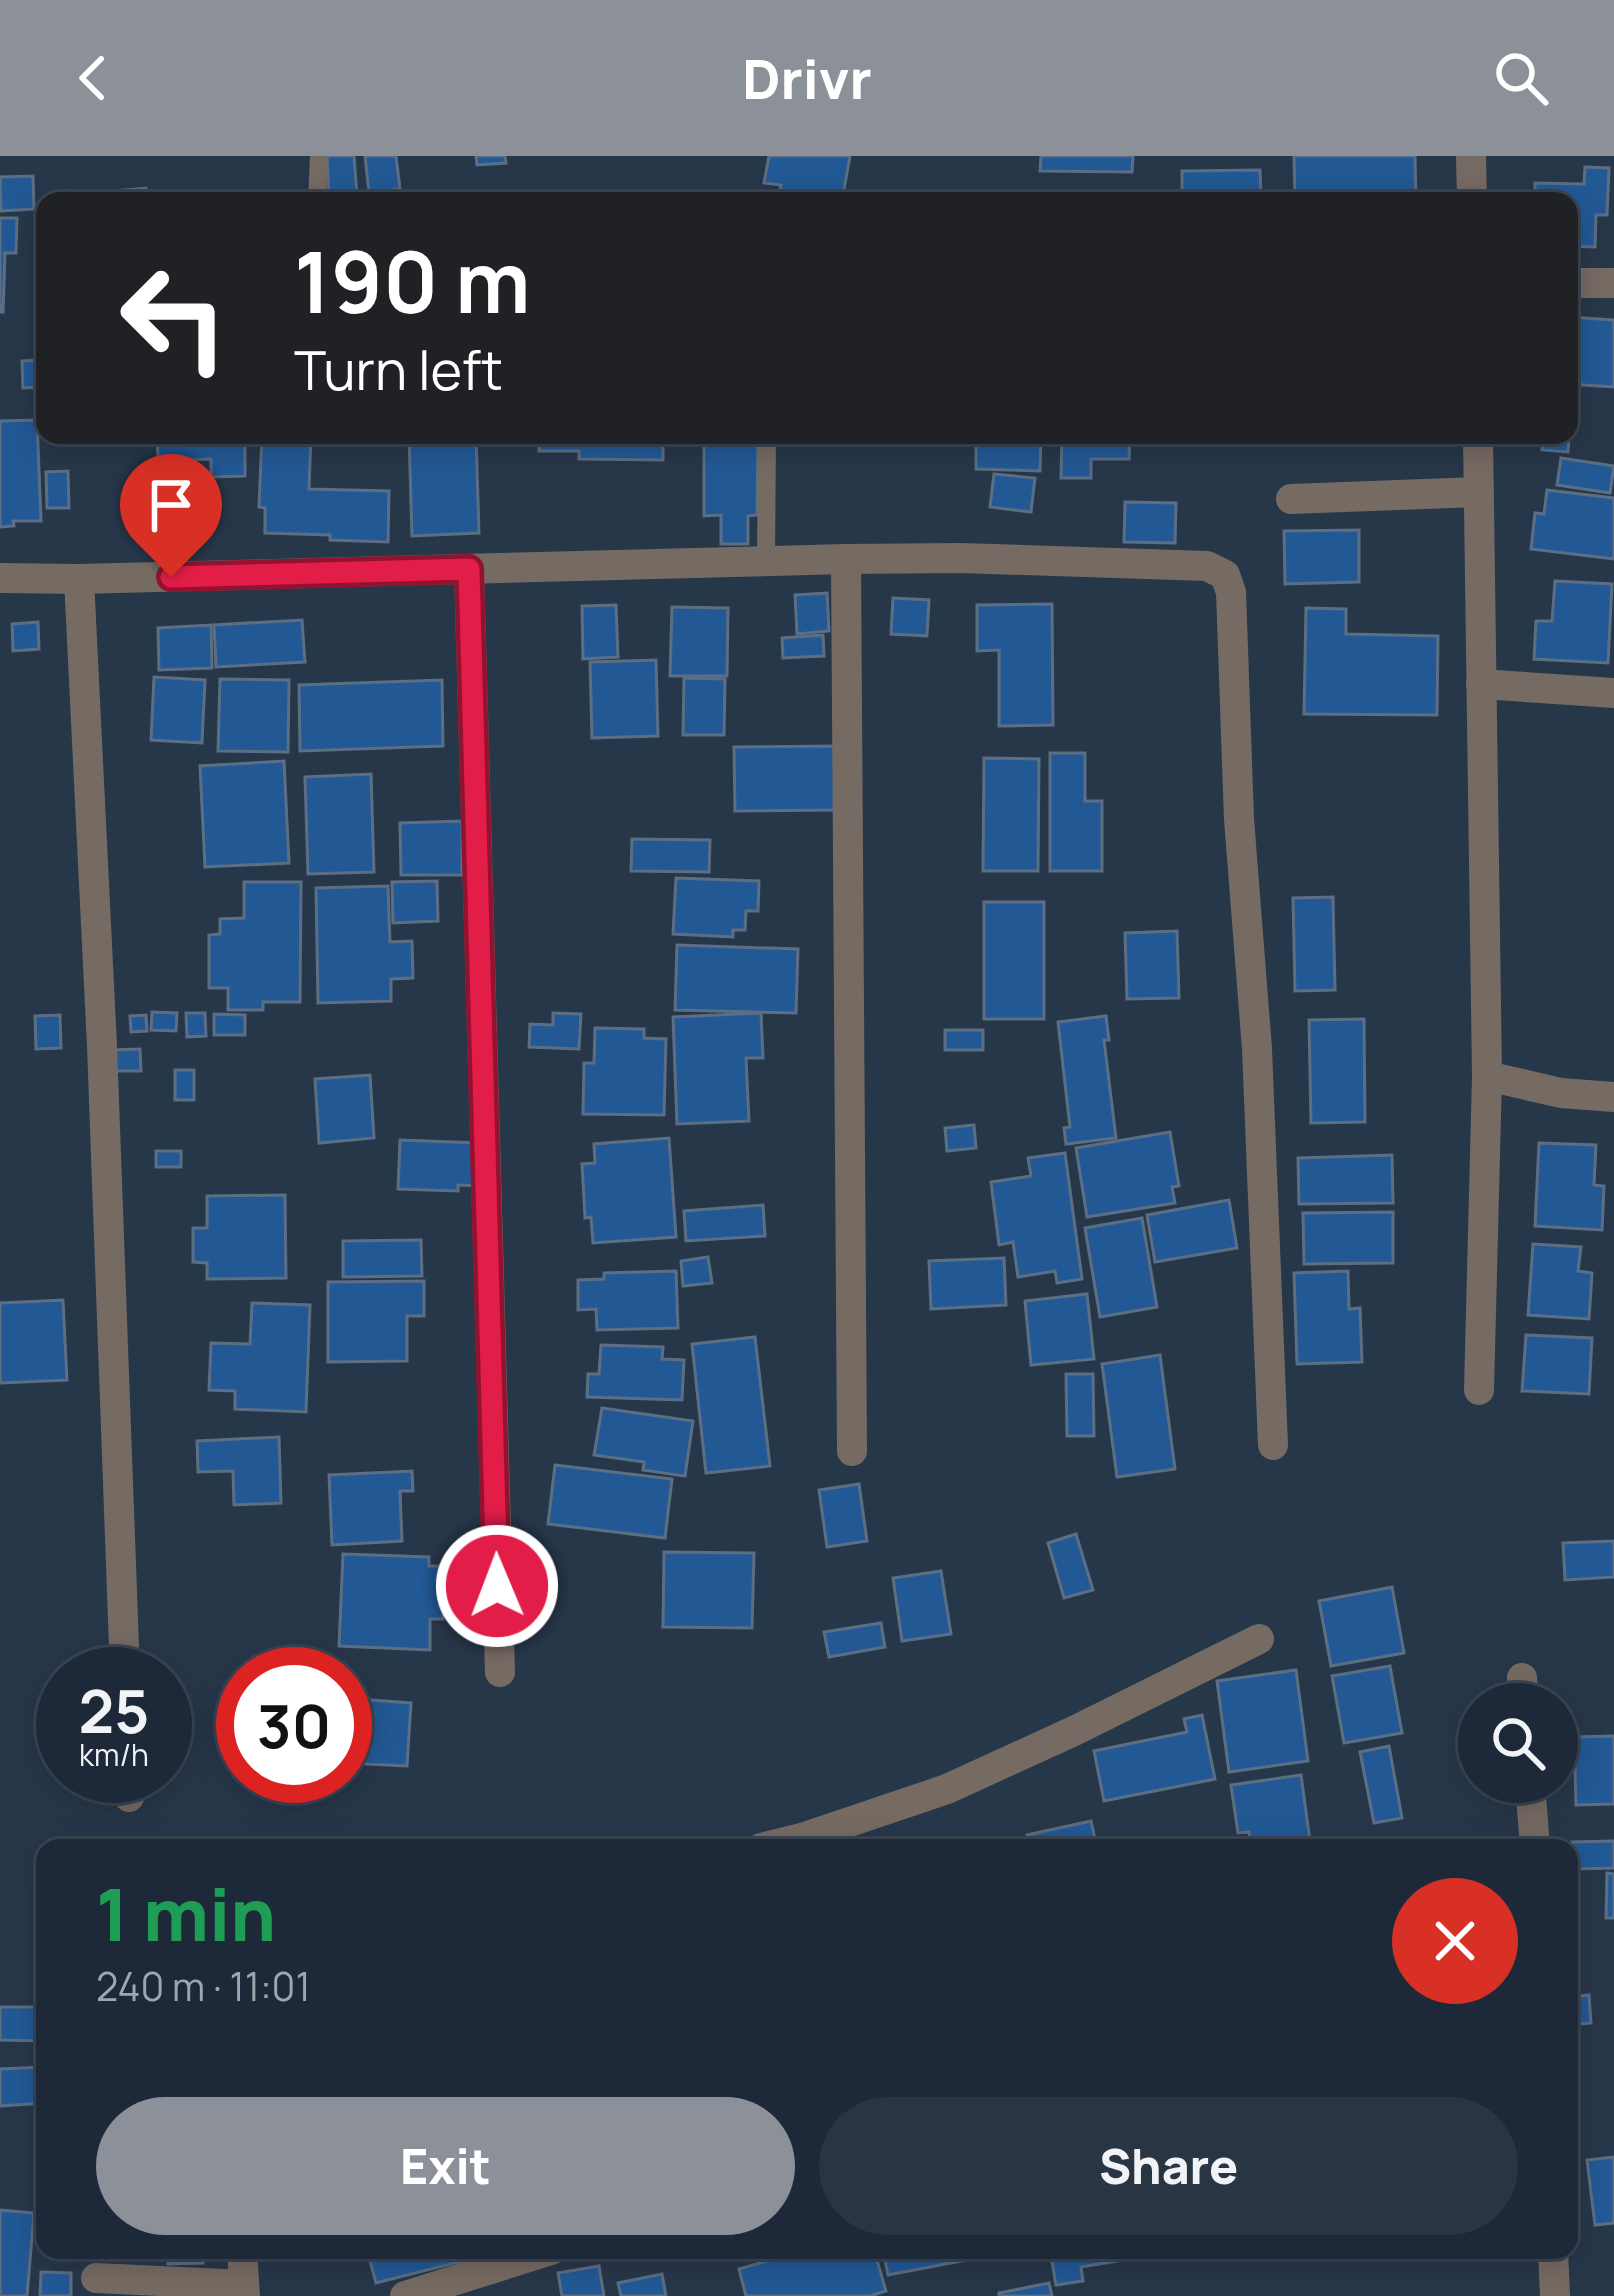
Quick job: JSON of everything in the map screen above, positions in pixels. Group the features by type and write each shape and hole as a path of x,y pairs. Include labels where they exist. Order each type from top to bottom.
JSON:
{"street":[{"path":"1471,156 1472,192"},
{"path":"1578,283 1614,283"},
{"path":"1478,444 1487,1076 1479,1390"},
{"path":"1291,499 1478,492"},
{"path":"0,578 960,558 1207,566 1225,575 1231,592 1239,819 1257,1049 1273,1445"},
{"path":"846,559 852,1451"},
{"path":"469,569 500,1672"},
{"path":"79,579 124,1647"},
{"path":"1481,684 1614,693"},
{"path":"1487,1076 1561,1093 1614,1097"},
{"path":"797,1839 947,1789 1259,1639"},
{"path":"1532,1803 1534,1839"},
{"path":"96,2278 244,2290 242,2259"},
{"path":"405,2296 522,2259"},
{"path":"1553,2259 1555,2296"}],"lane":[{"path":"318,192 320,156"},
{"path":"766,560 767,444"}],"building":[{"path":"327,156 354,156 357,192 329,192"},
{"path":"365,156 396,156 400,189 369,192"},
{"path":"476,156 505,156 506,163 477,165"},
{"path":"769,156 850,156 844,192 780,192 781,185 764,183"},
{"path":"1041,156 1133,156 1132,172 1040,171"},
{"path":"1294,156 1415,156 1416,192 1295,192"},
{"path":"1585,167 1609,168 1607,215 1596,215 1595,247 1578,246 1578,192 1535,192 1535,183 1584,184"},
{"path":"1260,170 1261,192 1182,192 1182,171"},
{"path":"33,176 34,209 1,211 0,177"},
{"path":"146,188 146,192 99,192"},
{"path":"0,218 17,218 16,253 5,253 3,312 0,312"},
{"path":"1578,318 1614,320 1614,387 1578,385"},
{"path":"36,360 36,387 23,388 22,361"},
{"path":"36,420 41,521 13,521 14,526 0,527 0,421"},
{"path":"157,444 245,444 245,476 211,477 211,459 158,461"},
{"path":"262,444 311,444 309,489 389,491 388,542 265,533 265,508 259,507"},
{"path":"409,444 476,444 479,533 412,536"},
{"path":"539,444 663,444 663,460 579,459 579,451 539,451"},
{"path":"704,444 758,444 757,515 748,516 748,544 721,544 721,515 704,516"},
{"path":"976,444 1041,444 1040,471 976,469"},
{"path":"1062,444 1130,444 1129,459 1091,459 1091,478 1061,478"},
{"path":"1543,444 1569,444 1568,452 1542,450"},
{"path":"1561,458 1614,466 1610,493 1557,485"},
{"path":"68,471 69,508 47,508 46,472"},
{"path":"994,474 1035,478 1031,512 990,507"},
{"path":"1547,490 1614,498 1614,559 1531,549 1535,513 1544,514"},
{"path":"1125,502 1176,503 1175,543 1124,542"},
{"path":"1359,530 1359,582 1285,584 1284,531"},
{"path":"1555,581 1612,584 1608,663 1534,659 1536,621 1552,621"},
{"path":"827,593 829,631 797,634 795,595"},
{"path":"893,598 929,600 927,636 891,634"},
{"path":"1052,604 1053,725 999,726 999,650 977,651 977,605"},
{"path":"616,605 618,657 583,659 582,606"},
{"path":"672,607 728,608 727,676 670,676"},
{"path":"1306,608 1346,609 1346,634 1438,636 1437,715 1304,714"},
{"path":"302,620 305,662 216,667 214,625"},
{"path":"38,622 39,649 13,651 12,624"},
{"path":"211,625 212,668 159,670 158,628"},
{"path":"823,635 824,656 783,658 782,638"},
{"path":"656,660 658,736 592,738 590,662"},
{"path":"154,677 205,680 202,743 151,740"},
{"path":"684,678 725,679 724,735 683,735"},
{"path":"220,679 289,680 288,752 218,751"},
{"path":"442,680 443,746 300,751 299,685"},
{"path":"835,746 836,810 735,811 734,747"},
{"path":"1050,753 1085,753 1085,801 1102,801 1102,871 1050,871"},
{"path":"984,758 1039,759 1038,871 983,871"},
{"path":"284,761 289,863 205,867 200,766"},
{"path":"371,774 374,872 308,874 305,777"},
{"path":"462,821 462,875 401,875 400,823"},
{"path":"632,839 710,840 709,872 631,871"},
{"path":"676,878 759,881 758,911 746,911 745,930 733,930 733,937 673,934"},
{"path":"437,881 438,921 393,923 392,882"},
{"path":"244,882 301,882 300,1002 263,1002 263,1010 228,1010 228,988 209,988 209,935 220,934 220,919 244,918"},
{"path":"388,886 390,942 412,941 413,978 391,979 391,1001 318,1003 316,888"},
{"path":"1333,897 1335,990 1295,991 1293,898"},
{"path":"984,902 1044,902 1044,1019 984,1019"},
{"path":"1177,931 1179,998 1127,999 1125,933"},
{"path":"677,945 798,949 796,1013 675,1010"},
{"path":"152,1012 177,1013 176,1031 151,1030"},
{"path":"186,1013 205,1013 206,1036 187,1037"},
{"path":"553,1013 581,1014 579,1049 529,1047 530,1024 553,1025"},
{"path":"761,1013 763,1058 746,1058 749,1121 677,1124 673,1017"},
{"path":"214,1014 245,1015 245,1035 214,1035"},
{"path":"60,1015 61,1048 36,1049 35,1016"},
{"path":"146,1015 147,1031 131,1032 130,1016"},
{"path":"1106,1016 1109,1040 1104,1040 1116,1138 1066,1144 1064,1128 1070,1127 1058,1022"},
{"path":"1364,1019 1365,1122 1311,1123 1309,1020"},
{"path":"595,1028 644,1029 644,1038 666,1039 664,1115 583,1114 584,1063 594,1063"},
{"path":"945,1030 983,1030 983,1050 945,1050"},
{"path":"140,1049 141,1071 108,1071 108,1050"},
{"path":"175,1070 194,1070 194,1100 175,1100"},
{"path":"370,1075 374,1138 319,1143 315,1079"},
{"path":"974,1125 976,1148 947,1151 945,1128"},
{"path":"1170,1132 1179,1186 1172,1187 1175,1203 1087,1217 1076,1148"},
{"path":"669,1138 676,1237 593,1243 591,1217 585,1218 582,1164 595,1163 594,1144"},
{"path":"400,1140 480,1143 478,1186 458,1185 458,1191 398,1189"},
{"path":"1539,1143 1596,1145 1594,1185 1604,1186 1602,1230 1535,1226"},
{"path":"156,1151 181,1151 181,1167 156,1167"},
{"path":"1065,1153 1082,1279 1057,1283 1055,1271 1018,1277 1013,1242 999,1245 991,1182 1031,1176 1028,1158"},
{"path":"1392,1155 1393,1203 1299,1204 1298,1158"},
{"path":"285,1195 286,1278 207,1279 207,1263 193,1262 193,1228 207,1228 207,1196"},
{"path":"1229,1200 1237,1248 1155,1262 1147,1215"},
{"path":"763,1205 765,1236 686,1241 684,1211"},
{"path":"1393,1212 1393,1263 1304,1264 1303,1213"},
{"path":"1142,1218 1157,1307 1100,1317 1085,1228"},
{"path":"421,1240 422,1276 343,1277 343,1241"},
{"path":"1533,1244 1581,1247 1578,1271 1592,1273 1589,1319 1528,1315"},
{"path":"708,1257 712,1283 683,1286 681,1261"},
{"path":"1004,1258 1006,1305 931,1309 929,1261"},
{"path":"676,1271 678,1328 597,1330 596,1309 578,1310 578,1280 604,1279 604,1273"},
{"path":"1348,1271 1349,1309 1360,1308 1362,1362 1297,1364 1294,1273"},
{"path":"424,1281 424,1316 407,1316 407,1361 328,1362 328,1282"},
{"path":"1087,1294 1094,1359 1031,1365 1025,1301"},
{"path":"63,1300 67,1380 0,1383 0,1303"},
{"path":"252,1303 310,1305 306,1412 235,1409 235,1391 209,1390 211,1343 250,1344"},
{"path":"1526,1335 1592,1338 1589,1394 1522,1391"},
{"path":"755,1337 770,1466 706,1473 692,1344"},
{"path":"601,1345 663,1347 662,1359 684,1360 682,1400 587,1397 588,1374 599,1374"},
{"path":"1160,1355 1175,1469 1117,1477 1102,1364"},
{"path":"1066,1374 1093,1374 1094,1436 1067,1436"},
{"path":"602,1408 693,1421 685,1476 643,1470 644,1462 594,1455"},
{"path":"279,1437 281,1503 234,1505 233,1471 198,1472 197,1441"},
{"path":"555,1465 672,1479 665,1538 548,1524"},
{"path":"412,1471 413,1491 400,1491 402,1541 332,1545 329,1475"},
{"path":"859,1484 867,1541 827,1547 819,1490"},
{"path":"1076,1534 1093,1590 1064,1598 1048,1543"},
{"path":"1614,1541 1614,1577 1565,1580 1563,1543"},
{"path":"664,1552 754,1553 752,1628 663,1627"},
{"path":"343,1554 429,1557 429,1566 445,1566 443,1619 430,1619 430,1650 339,1646"},
{"path":"941,1571 951,1634 902,1641 893,1578"},
{"path":"1392,1587 1404,1653 1331,1666 1319,1601"},
{"path":"881,1623 885,1647 829,1657 824,1632"},
{"path":"1390,1666 1402,1733 1344,1743 1332,1676"},
{"path":"1296,1670 1308,1761 1229,1772 1217,1681"},
{"path":"372,1700 411,1703 407,1766 372,1764"},
{"path":"1202,1715 1215,1779 1104,1801 1094,1751 1187,1732 1184,1719"},
{"path":"1614,1736 1614,1804 1576,1805 1578,1737"},
{"path":"1389,1746 1402,1818 1374,1823 1360,1752"},
{"path":"1301,1775 1310,1839 1250,1839 1249,1832 1238,1833 1231,1785"},
{"path":"1091,1821 1095,1839 1028,1839 1027,1835"},
{"path":"1614,1841 1614,1868 1578,1869 1578,1842"},
{"path":"1607,1873 1614,1874 1614,1918 1606,1918"},
{"path":"1589,1995 1591,2023 1578,2024 1578,1996"},
{"path":"0,2007 36,2007 36,2041 0,2040"},
{"path":"36,2067 36,2104 0,2106 0,2069"},
{"path":"1614,2157 1614,2223 1595,2225 1587,2160"},
{"path":"0,2210 34,2213 27,2296 0,2296"},
{"path":"168,2259 203,2259 203,2263 168,2264"},
{"path":"369,2259 471,2259 376,2283"},
{"path":"774,2259 877,2259 886,2291 870,2296 746,2296 739,2269"},
{"path":"885,2259 972,2259 888,2275"},
{"path":"1052,2259 1129,2259 1081,2267 1083,2281 1056,2285"},
{"path":"599,2266 604,2296 562,2296 558,2273"},
{"path":"41,2272 71,2273 71,2296 40,2296"},
{"path":"662,2274 666,2296 621,2296 618,2283"},
{"path":"1049,2283 1052,2296 999,2296 999,2293"}],"route":[{"path":"171,577 469,569 497,1586"}]}
